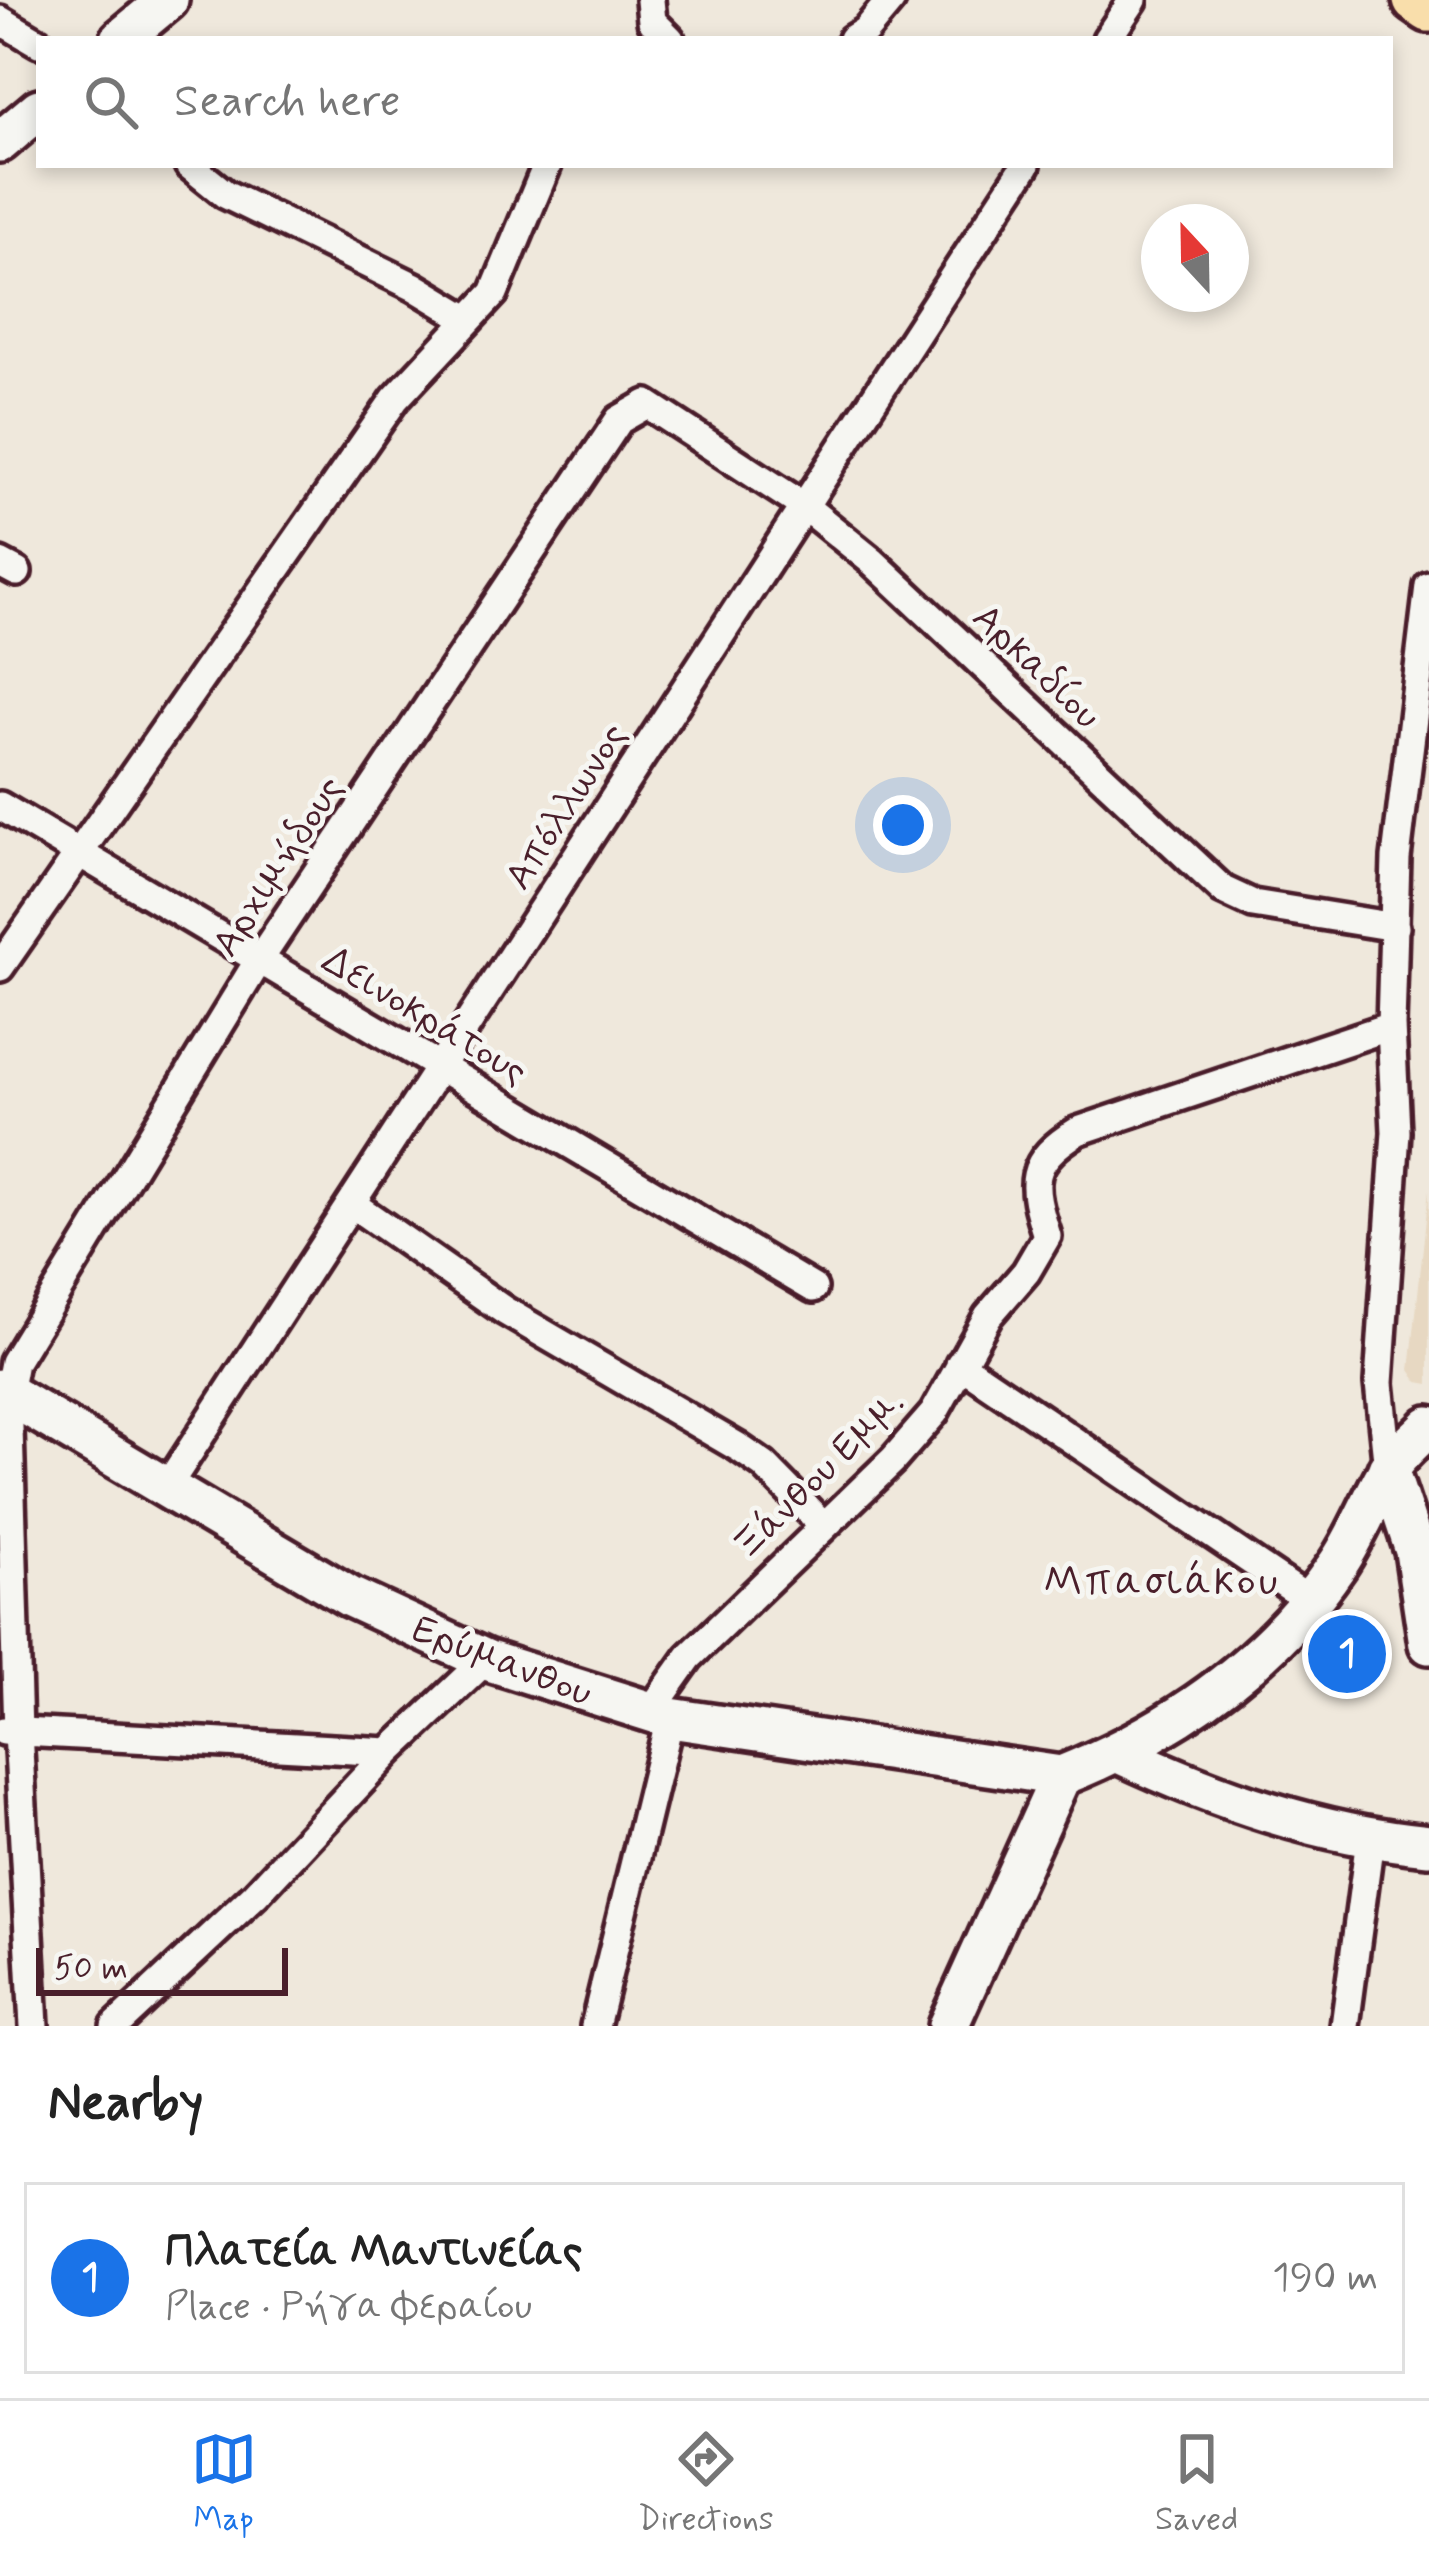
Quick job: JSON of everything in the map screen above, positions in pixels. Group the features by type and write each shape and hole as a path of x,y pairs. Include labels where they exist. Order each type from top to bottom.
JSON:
{"main road":[{"path":"1416,0 1429,9"}],"street":[{"path":"125,36 168,0"},
{"path":"858,36 891,0"},
{"path":"1110,36 1133,0"},
{"path":"0,20 36,41"},
{"path":"0,142 36,112"},
{"path":"193,168 225,194 415,287 468,320"},
{"path":"0,967 394,399 494,293 546,168"},
{"name":"Απόλλωνος","path":"166,1488 1024,168"},
{"name":"Αρκαδίου","path":"647,404 805,507 873,562 1223,890 1253,904 1395,927"},
{"name":"Αρχιμήδους","path":"4,1392 20,1350 259,960 607,432 647,404"},
{"path":"1429,586 1416,787 1395,927 1391,1026 1396,1132 1379,1383 1388,1469 1415,1551 1429,1644"},
{"name":"Δεινοκράτους","path":"0,806 813,1288"},
{"name":"Ξάνθου Εμμ.","path":"595,2026 660,1715 689,1657 893,1460 934,1413 988,1316 1026,1272 1047,1236 1034,1197 1035,1174 1051,1148 1078,1131 1391,1026"},
{"path":"352,1204 505,1311 739,1447 764,1465 824,1525"},
{"path":"960,1364 1309,1600"},
{"path":"4,1392 9,1731 34,2026"},
{"name":"Ερύμανθου","path":"4,1392 350,1597 486,1660 660,1715 1061,1776"},
{"path":"948,2026 1061,1776 1119,1753 1180,1719 1250,1663 1336,1567 1364,1523 1388,1469 1429,1426"},
{"path":"115,2026 255,1895 388,1752 486,1660"},
{"path":"9,1731 388,1752"},
{"path":"1119,1753 1273,1815 1370,1839 1429,1845"},
{"path":"1345,2026 1370,1839"}],"shaded area":[{"path":"1429,1190 1429,1384 1418,1382 1410,1370"}],"place":[{"name":"Πλατεία Μαντινείας","path":"1347,1654"}],"district":[{"name":"Μπασιάκου","path":"1162,1579"}]}
